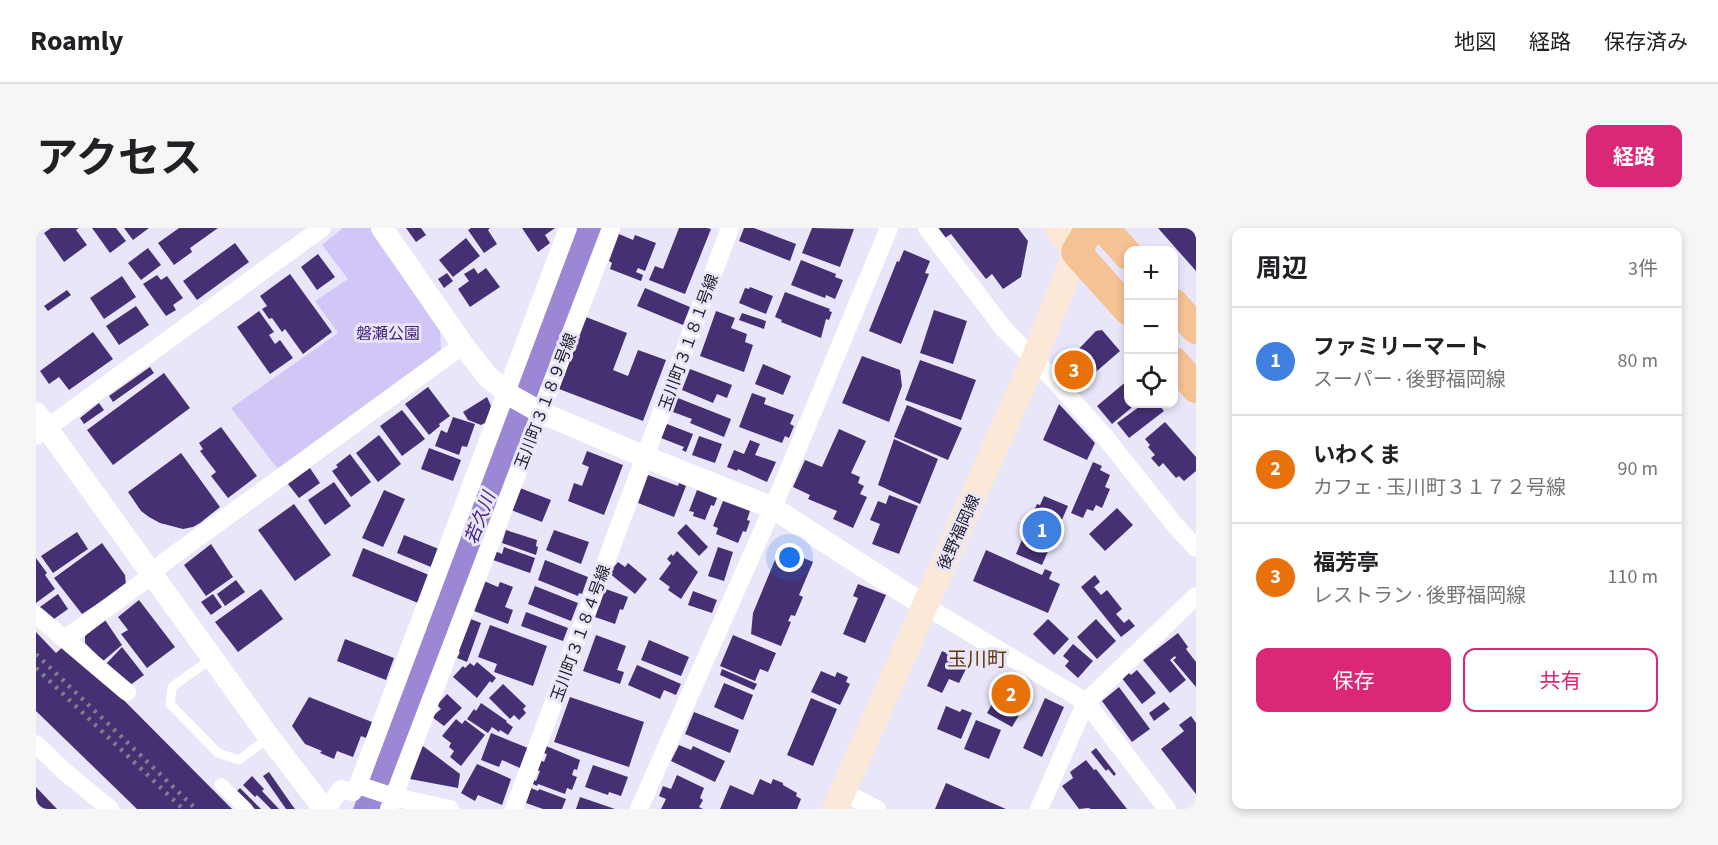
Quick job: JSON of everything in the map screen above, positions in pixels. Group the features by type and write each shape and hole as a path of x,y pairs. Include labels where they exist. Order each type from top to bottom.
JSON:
{"highway":[{"path":"1104,228 1124,250"},
{"path":"1083,240 1124,304"},
{"path":"1178,309 1196,329"},
{"path":"1178,368 1196,388"}],"main road":[{"path":"1057,228 1083,240"},
{"name":"後野福岡線","path":"839,800 1034,358 1083,240"}],"street":[{"path":"322,228 40,426 152,575 269,737 325,809 340,789 353,792 358,785 508,393 568,228"},
{"path":"382,228 463,345 488,377 508,393 540,412 772,508 925,606 1086,702 1167,809"},
{"name":"玉川町３１８９号線","path":"392,803 611,228"},
{"name":"玉川町３１８１号線","path":"645,457 730,228"},
{"path":"639,809 772,508 889,228"},
{"path":"927,228 1004,329 1034,358 1105,437 1196,548"},
{"path":"65,639 152,575 163,563 463,345"},
{"name":"玉川町３１８４号線","path":"514,809 645,457"},
{"path":"1039,809 1086,702 1196,596"},
{"path":"36,615 129,694"},
{"path":"36,744 64,771 110,809"},
{"path":"221,785 246,809"},
{"path":"358,785 392,803 450,809"},
{"path":"839,800 877,809"}],"lane":[{"path":"212,658 172,687 170,704 218,753 239,760 269,737"}],"green space":[{"name":"磐瀬公園","path":"343,228 371,228 440,322 441,356 281,473 231,408 338,333 315,301 348,279 322,245"}],"water":[{"name":"若久川","path":"573,228 605,228 383,809 353,809"}],"building":[{"path":"51,228 79,228 76,230 87,245 64,262 44,233"},
{"path":"92,228 116,228 126,241 110,253"},
{"path":"124,228 149,228 133,240"},
{"path":"179,228 218,228 190,248 192,252 174,265 158,243"},
{"path":"406,228 421,228 426,235 416,242"},
{"path":"490,228 488,230 497,244 484,253 468,230"},
{"path":"522,228 555,228 545,235 550,243 538,252"},
{"path":"679,228 711,229 685,294 649,280 655,266 663,269"},
{"path":"744,228 754,228 796,244 790,261 739,241"},
{"path":"812,228 854,229 840,267 802,253"},
{"path":"938,228 1018,228 1028,241 1021,277 1003,289 992,274 986,279 951,234 945,238"},
{"path":"1158,228 1196,228 1196,271 1178,251 1178,246 1174,246"},
{"path":"619,234 633,240 635,235 656,243 645,271 638,268 636,272 643,275 641,281 610,269 612,263 609,261"},
{"path":"466,238 480,256 453,277 439,260"},
{"path":"235,243 249,262 197,300 183,281"},
{"path":"148,248 161,265 141,280 128,263"},
{"path":"904,250 930,261 925,273 929,274 901,344 869,331 897,261 899,262"},
{"path":"318,254 335,277 317,290 301,267"},
{"path":"801,260 836,274 835,277 843,280 835,299 826,295 825,298 791,285"},
{"path":"474,268 478,274 486,268 500,287 470,307 458,289 469,281 464,274"},
{"path":"447,273 453,281 444,288 438,279"},
{"path":"290,274 332,332 303,354 285,329 282,332 262,309 267,306 260,296"},
{"path":"157,275 161,280 167,276 183,298 173,305 176,310 166,316 143,284"},
{"path":"122,276 136,297 104,319 90,298"},
{"path":"750,287 773,296 766,314 739,303 745,288"},
{"path":"645,288 690,307 683,325 637,306"},
{"path":"67,290 71,295 48,311 44,306"},
{"path":"785,292 830,309 829,311 832,312 829,320 826,319 821,338 781,322 782,320 775,317"},
{"path":"136,306 149,325 119,345 106,326"},
{"path":"934,310 967,321 953,364 920,353"},
{"path":"259,311 274,332 269,335 275,344 280,340 293,358 270,374 237,327"},
{"path":"716,311 735,318 731,328 747,334 745,342 753,345 744,372 700,356"},
{"path":"742,313 766,321 764,329 739,320"},
{"path":"586,317 627,333 613,370 628,376 638,350 666,360 643,421 559,389"},
{"path":"1102,330 1120,351 1075,390 1066,378 1074,354 1096,331"},
{"path":"93,332 113,359 69,390 59,377 49,384 40,371"},
{"path":"862,356 900,370 902,386 889,422 842,403"},
{"path":"920,360 976,380 961,420 905,400"},
{"path":"763,364 791,376 783,395 755,384"},
{"path":"150,367 154,373 113,402 109,396"},
{"path":"690,369 732,385 727,398 717,394 713,403 682,390"},
{"path":"164,373 190,408 113,465 87,430"},
{"path":"1124,383 1124,408 1131,408 1112,424 1097,406"},
{"path":"428,387 450,416 429,435 405,404"},
{"path":"752,393 766,398 764,404 794,415 790,424 794,426 789,438 785,436 782,443 739,427"},
{"path":"487,397 491,406 487,422 481,425 468,420 463,412"},
{"path":"678,398 731,419 724,437 690,423 692,419 673,412"},
{"path":"99,403 104,410 84,424 80,418"},
{"path":"1059,404 1095,443 1087,460 1043,440"},
{"path":"907,405 962,428 948,460 894,437"},
{"path":"1138,408 1161,408 1164,411 1129,438 1117,423"},
{"path":"402,410 425,439 402,456 380,426"},
{"path":"453,417 475,424 467,447 462,446 459,455 435,446 441,430 447,433"},
{"path":"1165,422 1196,457 1196,471 1184,481 1179,476 1176,478 1163,463 1159,467 1151,458 1155,455 1145,439"},
{"path":"667,424 693,434 686,452 682,450 684,447 661,438"},
{"path":"221,427 257,476 228,498 211,476 216,472 200,451 203,449 199,443"},
{"path":"839,429 866,441 851,473 860,477 858,483 864,486 860,494 867,497 853,528 833,519 837,511 808,499 810,495 793,487 805,460 822,467"},
{"path":"379,435 401,464 378,482 356,453"},
{"path":"699,436 722,444 715,463 692,455"},
{"path":"894,439 938,459 920,504 878,485"},
{"path":"750,440 760,444 755,455 776,462 767,482 738,469 737,471 727,467 734,450 744,454"},
{"path":"429,448 461,460 453,481 421,469"},
{"path":"587,451 623,465 604,515 568,501 574,483 582,486 589,467 582,464"},
{"path":"181,453 220,507 200,523 183,529 160,523 149,517 141,511 128,492"},
{"path":"350,454 371,482 351,497 332,471"},
{"path":"1093,462 1102,466 1100,470 1110,475 1105,487 1110,489 1102,508 1096,505 1093,511 1087,509 1083,518 1071,513"},
{"path":"310,468 320,483 299,498 288,484"},
{"path":"648,475 678,486 679,483 686,486 674,517 638,503"},
{"path":"334,482 351,506 325,525 308,500"},
{"path":"520,488 551,500 542,522 511,510"},
{"path":"384,490 405,499 383,547 362,538"},
{"path":"697,490 717,498 714,506 711,505 705,520 693,516 694,512 689,511"},
{"path":"889,495 918,506 899,554 872,544 880,524 870,520 878,501 886,504"},
{"path":"1044,496 1068,506 1042,565 1016,554 1037,504 1040,505"},
{"path":"723,501 750,511 747,520 750,521 746,532 743,531 738,543 716,534 718,528 713,526"},
{"path":"294,504 331,555 295,581 258,530"},
{"path":"1117,508 1133,525 1105,551 1089,534"},
{"path":"686,524 708,547 699,556 677,533"},
{"path":"506,530 537,540 536,555 502,543"},
{"path":"554,530 589,542 581,564 546,550"},
{"path":"77,532 88,549 53,573 41,556"},
{"path":"404,535 439,549 431,567 397,553"},
{"path":"102,543 125,575 126,585 82,614 54,578"},
{"path":"211,544 233,577 206,596 184,565"},
{"path":"504,547 535,558 530,573 493,560 495,551 502,554"},
{"path":"718,547 733,552 724,581 708,576"},
{"path":"363,548 429,575 418,603 352,576"},
{"path":"780,548 813,562 799,595 803,597 795,616 791,615 788,621 791,622 781,646 751,634 753,613"},
{"path":"986,550 1042,575 1045,569 1052,572 1049,579 1060,584 1048,613 973,581"},
{"path":"677,551 698,572 681,599 668,590 670,587 659,579 671,563 667,559"},
{"path":"36,558 55,589 36,603"},
{"path":"545,560 588,577 582,594 579,593 578,596 538,580"},
{"path":"618,562 625,567 628,563 647,579 635,594 609,573"},
{"path":"1095,575 1100,582 1094,587 1101,595 1107,590 1122,609 1116,614 1124,623 1129,619 1135,626 1121,637 1081,587"},
{"path":"236,580 245,592 225,606 217,594"},
{"path":"484,581 498,587 500,582 513,587 505,607 513,610 508,624 474,611"},
{"path":"858,584 886,595 865,643 843,634 858,598 853,596"},
{"path":"535,586 578,603 571,621 528,604"},
{"path":"603,588 628,597 623,610 620,609 615,624 595,617"},
{"path":"261,589 283,619 238,652 215,622"},
{"path":"693,591 717,600 712,613 688,605"},
{"path":"58,594 68,609 47,624 37,609"},
{"path":"213,594 222,607 211,615 201,602"},
{"path":"139,600 175,647 147,668 121,634 128,630 118,617"},
{"path":"526,612 568,628 563,641 521,626"},
{"path":"468,618 481,623 467,662 457,658 460,652 455,650"},
{"path":"1048,619 1069,639 1054,655 1033,634"},
{"path":"1096,619 1116,641 1097,659 1077,637"},
{"path":"105,620 122,645 103,661 85,643 85,636"},
{"path":"490,625 547,646 533,686 494,672 497,664 478,657"},
{"path":"36,632 56,653 67,643 232,809 137,809 36,711"},
{"path":"1178,633 1196,662 1196,687 1173,660 1175,656 1170,660 1186,680 1170,693 1143,660"},
{"path":"596,635 626,646 617,670 624,672 620,684 583,671"},
{"path":"733,635 776,653 768,672 760,669 755,681 720,666"},
{"path":"345,639 394,658 386,680 337,661"},
{"path":"649,640 689,657 681,676 641,660"},
{"path":"1073,644 1093,661 1078,678 1065,666 1069,661 1063,656"},
{"path":"122,647 144,675 129,686 106,664"},
{"path":"942,651 969,663 959,683 949,679 942,693 927,686"},
{"path":"477,662 496,678 492,683 490,681 477,698 453,677 463,666 465,668 470,663 474,666"},
{"path":"637,665 681,684 676,695 664,690 660,699 628,685"},
{"path":"722,669 757,684 754,690 720,675"},
{"path":"1137,670 1156,693 1142,704 1121,677 1128,672 1131,675"},
{"path":"821,671 835,677 837,672 848,677 846,682 850,684 840,705 811,692"},
{"path":"1008,676 1026,686 1018,701 1025,705 1012,727 987,713"},
{"path":"724,683 753,695 743,720 714,707"},
{"path":"503,684 526,706 523,709 526,713 519,720 514,715 510,719 489,698"},
{"path":"1119,687 1150,729 1132,742 1102,701"},
{"path":"447,694 462,708 444,726 432,717 441,709 437,705"},
{"path":"309,697 372,722 366,738 361,736 353,757 337,751 334,759 305,744 292,726"},
{"path":"570,697 644,722 629,767 554,742"},
{"path":"811,698 837,709 813,766 787,755"},
{"path":"1045,698 1064,707 1042,757 1023,748"},
{"path":"1164,702 1170,709 1154,721 1149,713"},
{"path":"481,703 513,727 508,735 492,727 488,733 467,719"},
{"path":"946,706 960,712 962,709 972,713 961,739 937,729"},
{"path":"694,712 739,730 730,753 685,734"},
{"path":"1191,716 1196,723 1196,794 1161,749 1184,731 1179,725"},
{"path":"456,719 462,724 465,720 485,735 461,766 450,757 454,751 449,747 451,743 442,736"},
{"path":"976,720 1001,730 989,759 964,749"},
{"path":"491,733 528,748 520,768 502,760 499,767 481,760"},
{"path":"679,745 691,750 693,746 725,761 715,782 671,761"},
{"path":"423,746 460,774 458,788 410,779 414,758"},
{"path":"546,746 580,760 577,770 574,769 572,775 577,777 572,790 567,788 565,794 533,784 540,771 536,770 540,760 544,762 547,754 543,753"},
{"path":"1096,748 1116,774 1114,776 1108,769 1106,771 1091,752"},
{"path":"1086,760 1094,770 1096,769 1127,809 1079,809 1062,786 1073,778 1070,772"},
{"path":"477,764 511,779 502,805 478,795 475,801 461,793"},
{"path":"593,765 628,777 621,796 609,792 608,795 585,787"},
{"path":"269,772 295,809 286,809 263,776"},
{"path":"677,775 704,788 700,798 703,800 699,807 703,809 661,809 666,799 659,796 663,786 671,789"},
{"path":"252,776 279,809 271,809 243,785"},
{"path":"760,779 771,784 773,779 797,793 796,796 801,799 797,809 720,809 730,785 753,795"},
{"path":"946,783 969,793 1006,809 935,809"},
{"path":"36,787 57,809 36,809"},
{"path":"240,788 261,809 255,809 237,791"},
{"path":"531,788 566,799 562,809 543,809 526,803"},
{"path":"580,797 615,809 576,809"}],"railway":[{"path":"36,654 196,809"},
{"path":"36,668 183,809"}],"place":[{"name":"福芳亭","path":"1074,370"},
{"name":"ファミリーマート","path":"1042,530"},
{"name":"いわくま","path":"1011,694"}],"district":[{"name":"玉川町","path":"977,659"}]}
